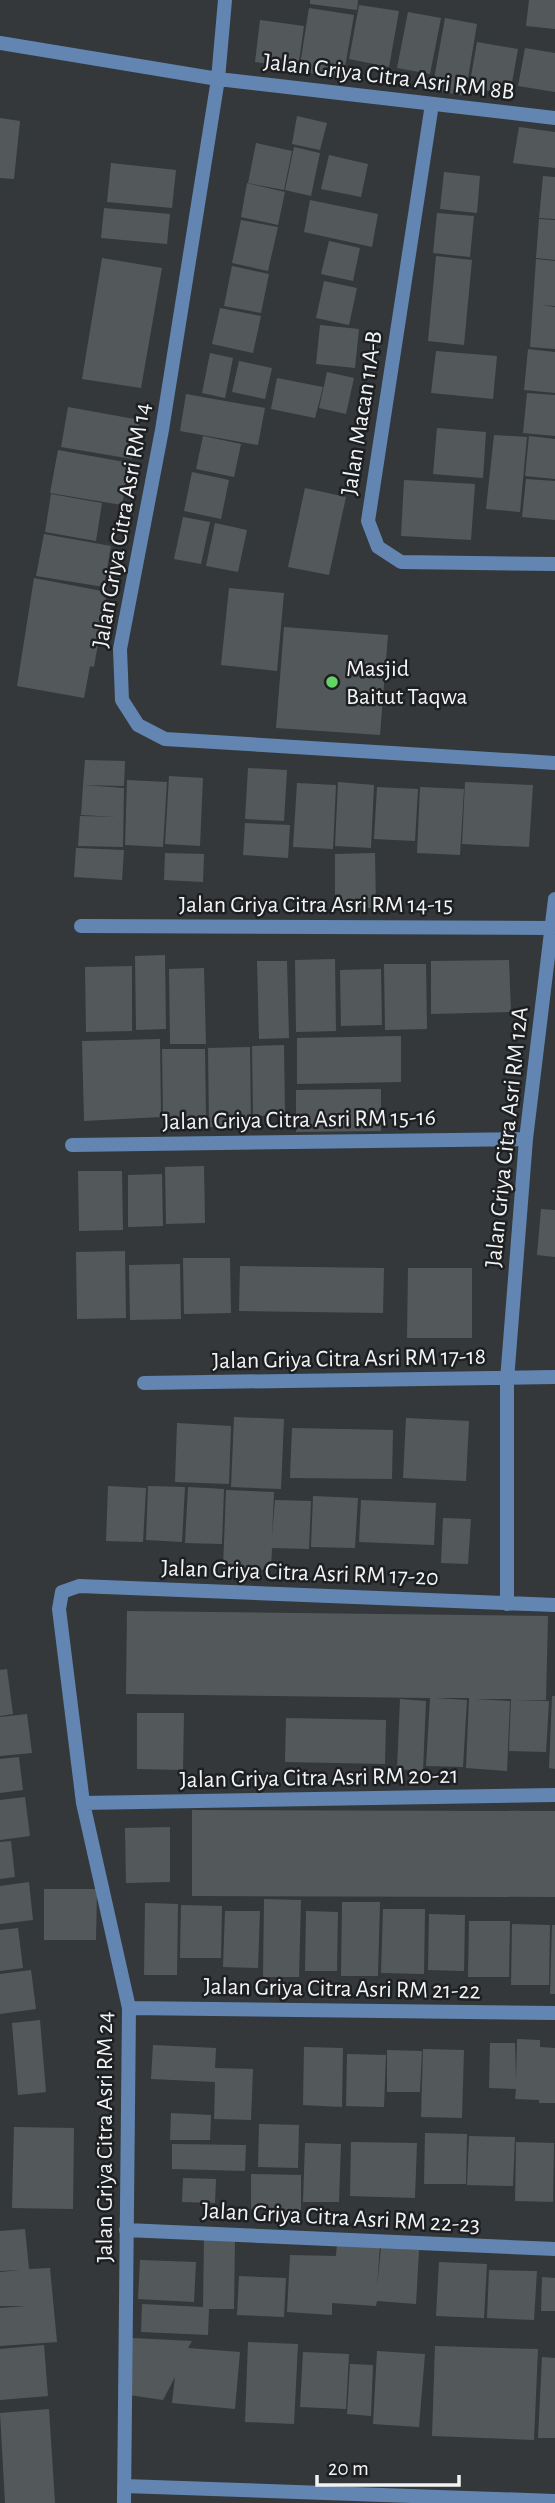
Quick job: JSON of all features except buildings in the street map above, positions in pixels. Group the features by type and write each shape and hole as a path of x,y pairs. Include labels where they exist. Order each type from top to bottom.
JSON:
{"street":[{"name":"Jalan Griya Citra Asri RM 14","path":"225,0 218,79 162,430 120,649 122,700 138,725 166,739 555,763"},
{"name":"Jalan Griya Citra Asri RM 8B","path":"0,43 218,79 555,118"},
{"name":"Jalan Macan 11A-B","path":"432,104 368,521 378,547 401,562 555,564"},
{"name":"Jalan Griya Citra Asri RM 12A","path":"507,1604 507,1380 526,1139 555,899"},
{"name":"Jalan Griya Citra Asri RM 14-15","path":"81,926 552,928"},
{"name":"Jalan Griya Citra Asri RM 15-16","path":"72,1145 526,1139"},
{"name":"Jalan Griya Citra Asri RM 17-18","path":"144,1383 507,1380 555,1377"},
{"name":"Jalan Griya Citra Asri RM 17-20","path":"59,1609 62,1592 79,1586 555,1605"},
{"name":"Jalan Griya Citra Asri RM 24","path":"59,1609 83,1803 129,2008 124,2503"},
{"name":"Jalan Griya Citra Asri RM 20-21","path":"83,1803 555,1795"},
{"name":"Jalan Griya Citra Asri RM 21-22","path":"129,2008 555,2013"},
{"name":"Jalan Griya Citra Asri RM 22-23","path":"126,2230 555,2249"},
{"path":"124,2486 555,2501"}],"place":[{"name":"Masjid Baitut Taqwa","path":"332,682"}]}
